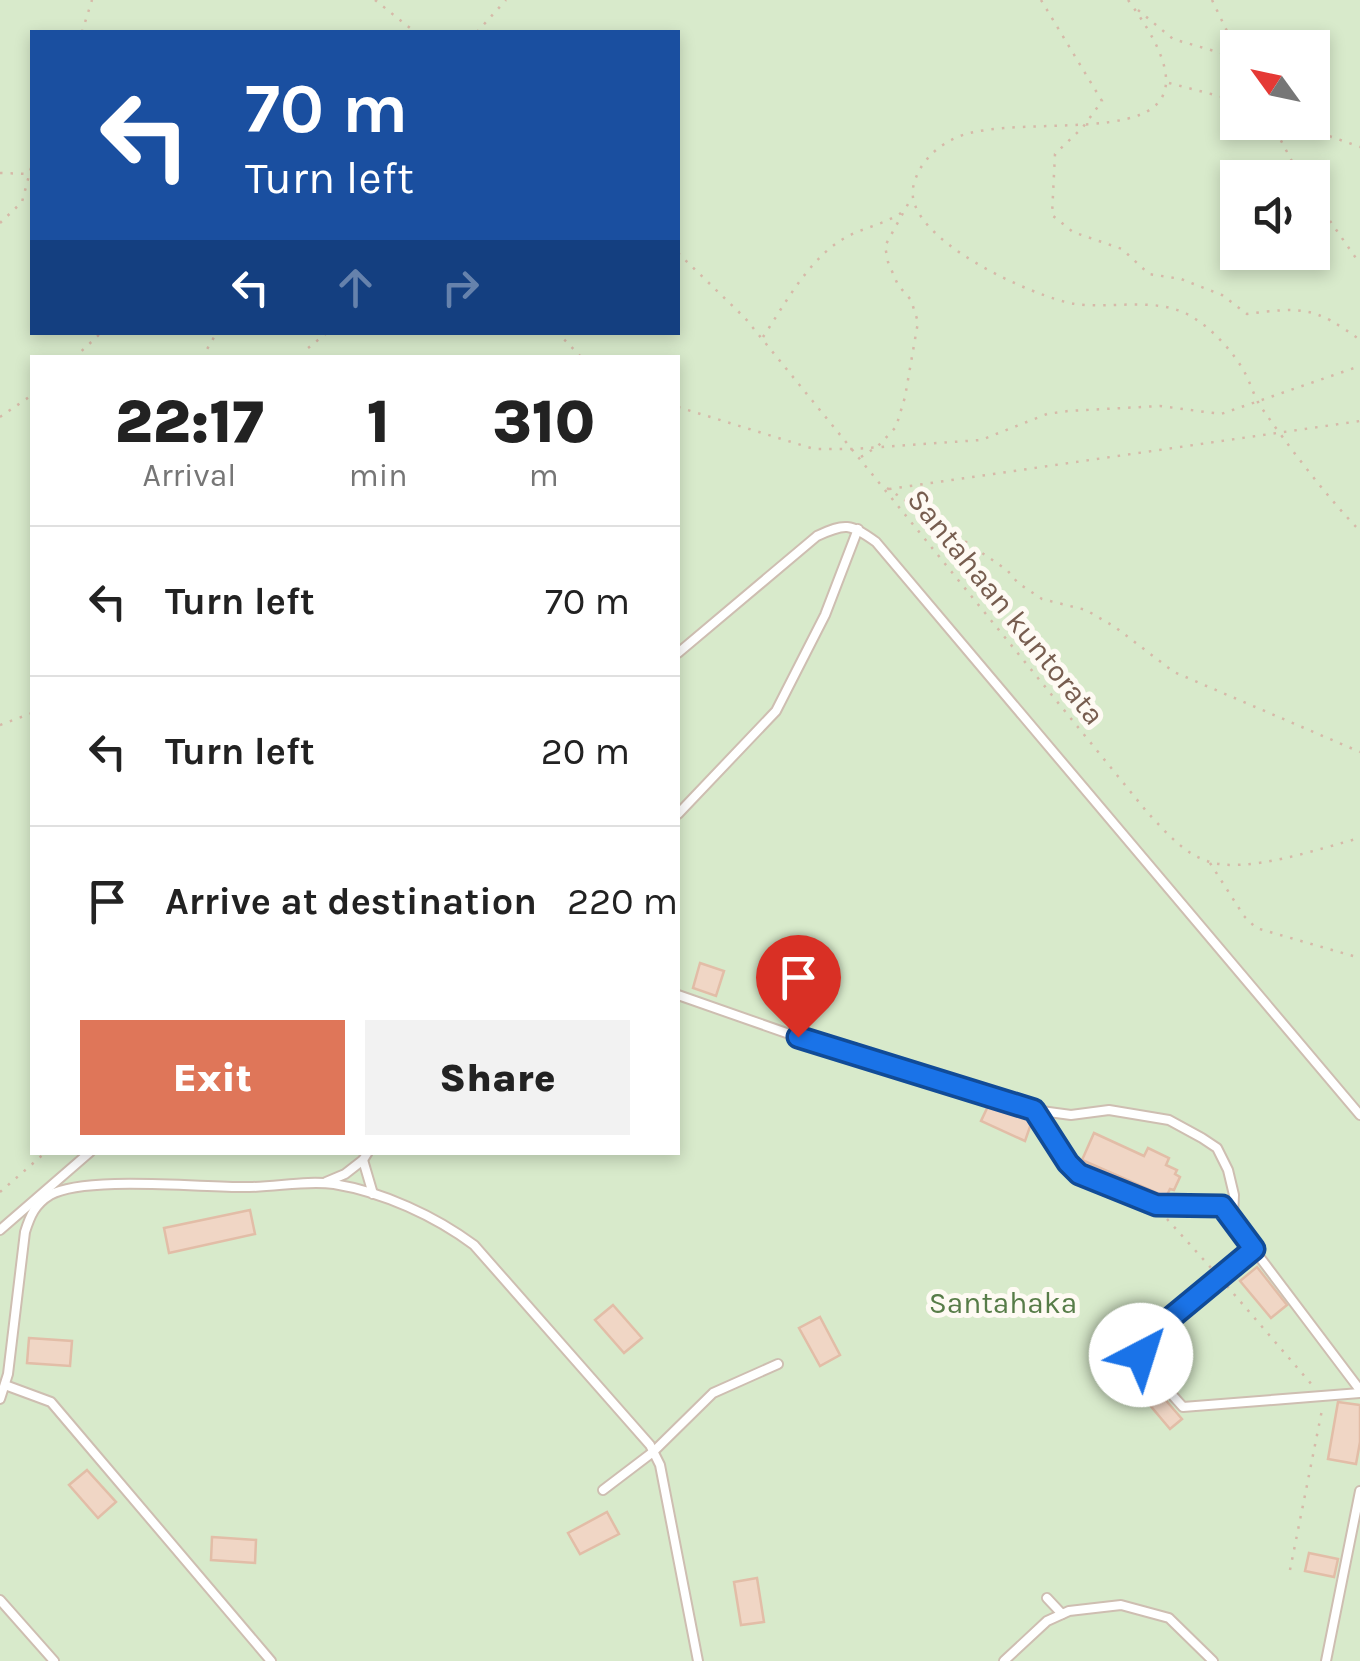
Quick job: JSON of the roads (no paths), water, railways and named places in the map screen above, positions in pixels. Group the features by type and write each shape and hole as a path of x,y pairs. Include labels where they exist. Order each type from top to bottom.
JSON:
{"lane":[{"path":"680,651 817,536 841,525 858,529 876,542 1360,1115"},
{"path":"680,812 776,710 826,614 858,529"},
{"path":"680,996 798,1037 1034,1110 1071,1115 1109,1110 1169,1120 1217,1148 1234,1194 1233,1217"},
{"path":"1034,1110 1079,1174 1160,1206 1222,1206 1360,1392"},
{"path":"0,1230 87,1155"},
{"path":"322,1184 345,1174 366,1156"},
{"path":"366,1156 372,1194"},
{"path":"0,1399 25,1232 31,1211 50,1196 76,1186 211,1184 248,1188 322,1184 372,1194 450,1226 474,1246 654,1452 660,1465 698,1661"},
{"path":"1254,1249 1161,1326 1141,1355 1149,1369 1183,1408 1360,1392"},
{"path":"603,1490 654,1452 713,1394 778,1364"},
{"path":"4,1385 51,1402 271,1661"},
{"path":"1326,1661 1360,1491"},
{"path":"1047,1598 1062,1614"},
{"path":"0,1600 54,1661"},
{"path":"1004,1661 1047,1621 1093,1606 1121,1605 1169,1618 1213,1661"}],"park label":[{"name":"Santahaka","path":"1003,1303"}]}
